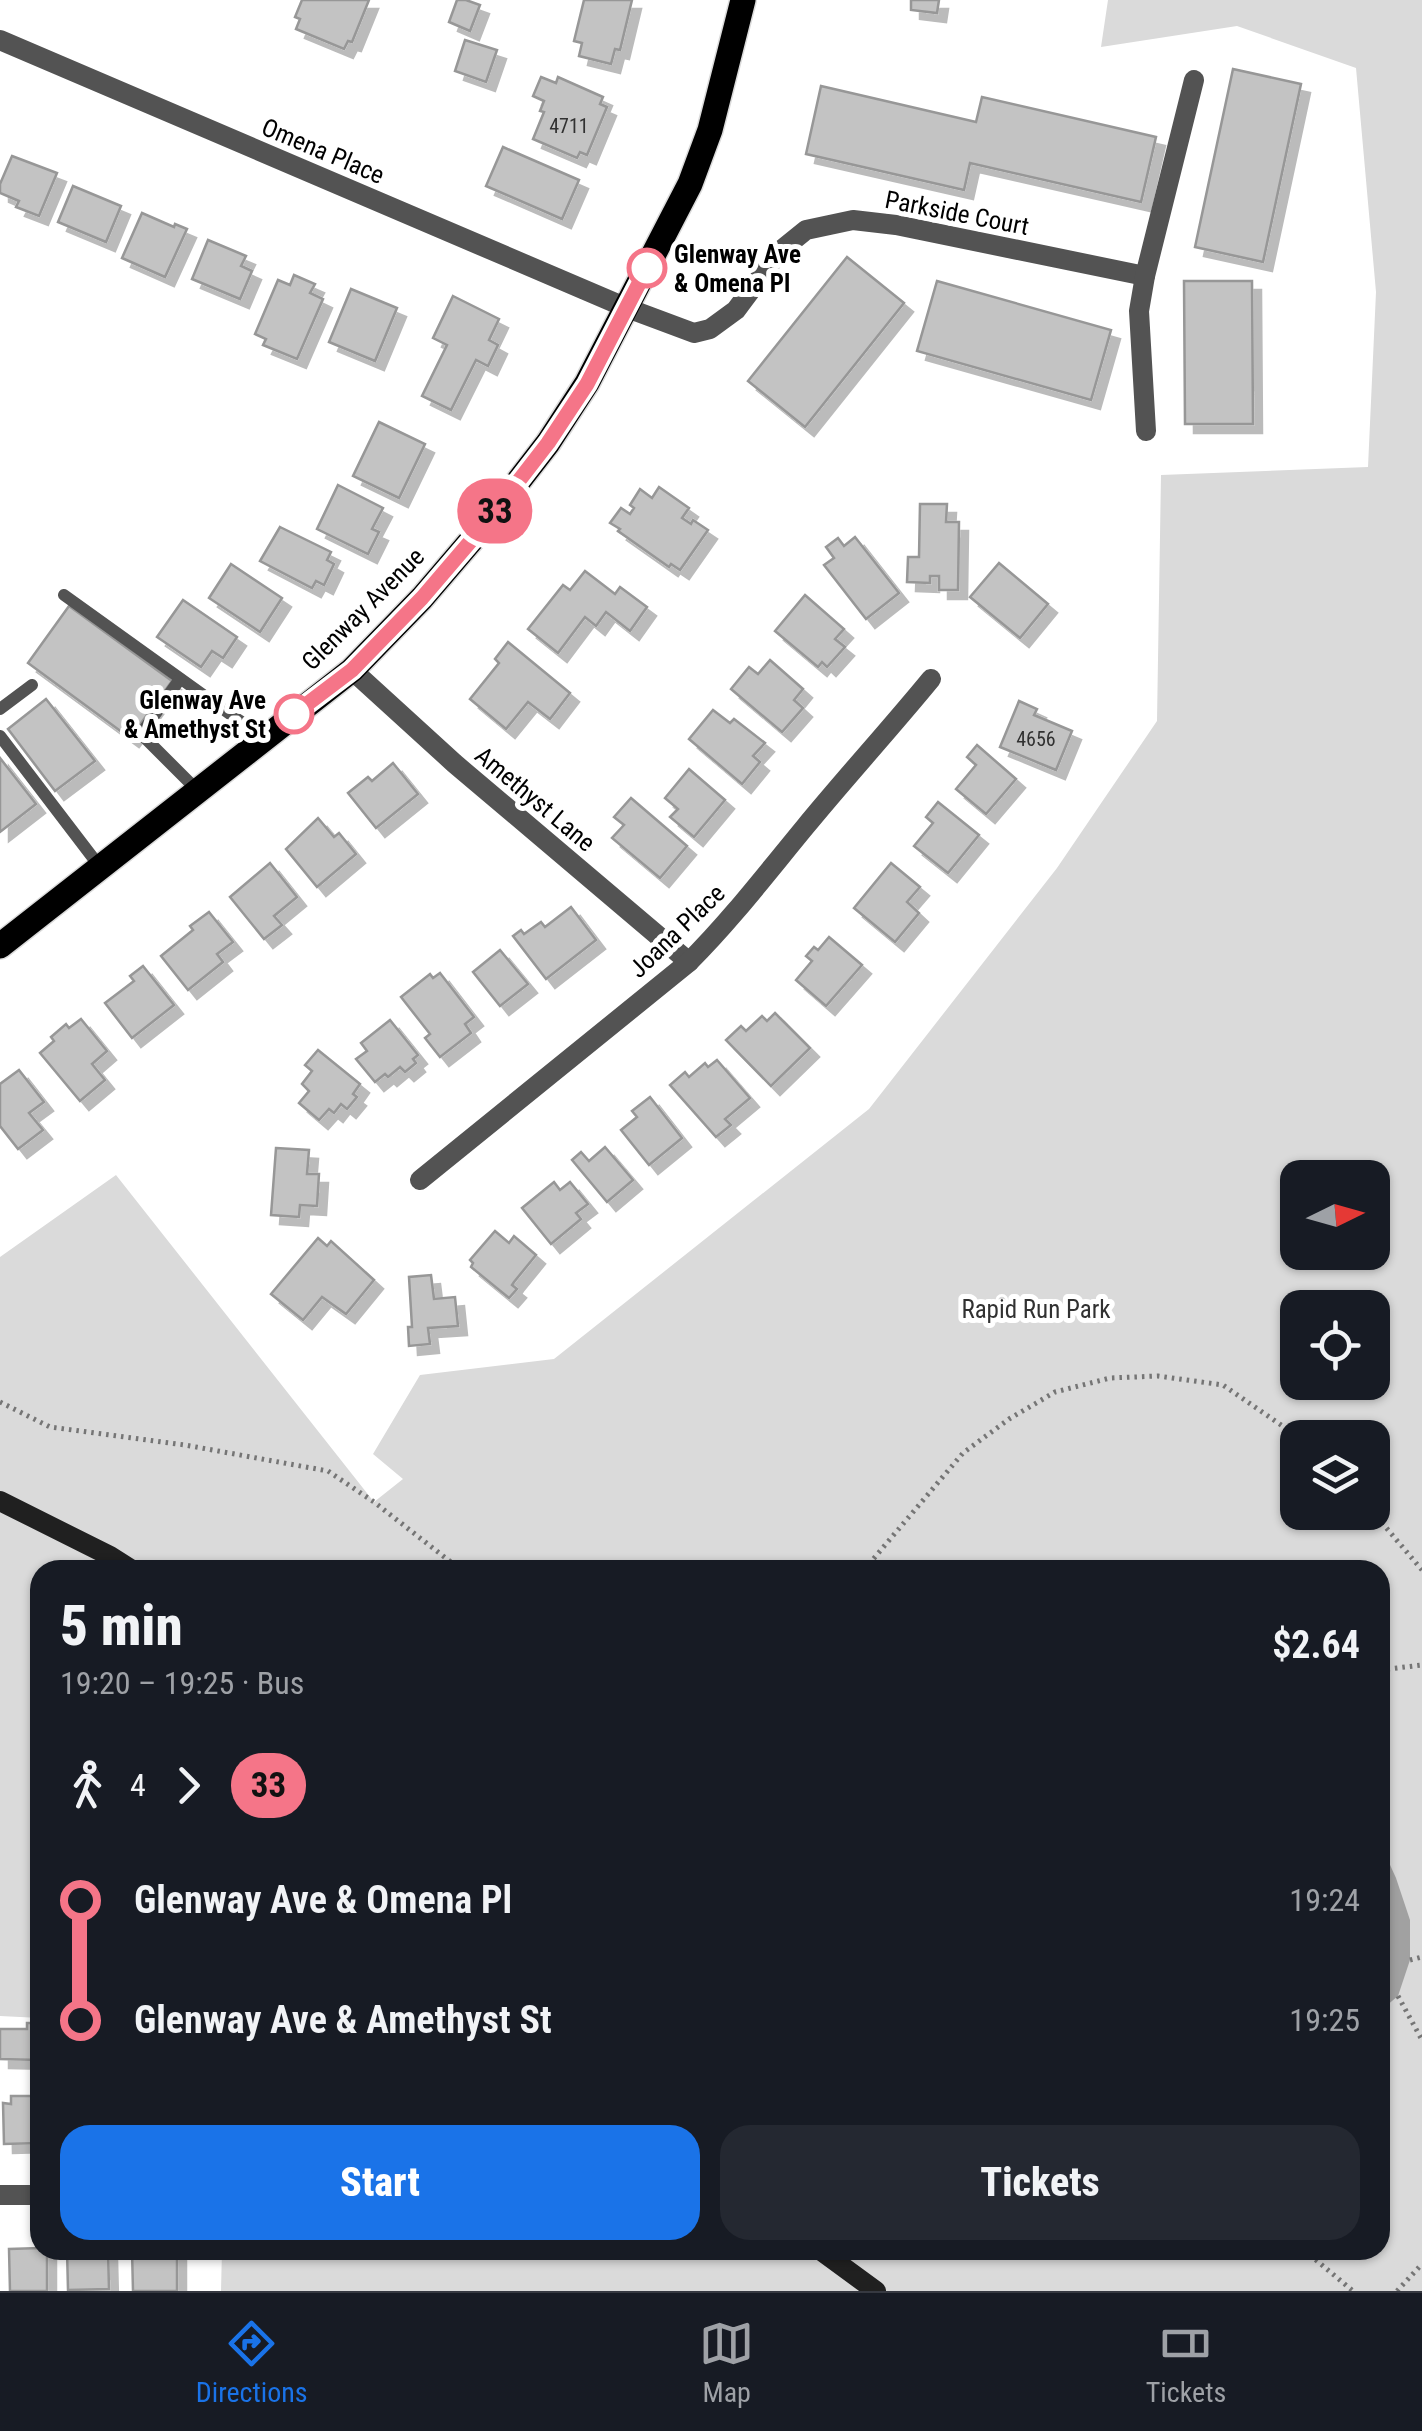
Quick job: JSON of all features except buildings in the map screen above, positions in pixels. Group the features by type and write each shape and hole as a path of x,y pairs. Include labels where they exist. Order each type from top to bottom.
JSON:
{"main road":[{"name":"Glenway Avenue","path":"0,946 352,670 422,598 487,522 548,443 587,384 690,184 710,130 743,0"}],"street":[{"name":"Omena Place","path":"0,40 627,308"},
{"path":"1146,431 1139,311 1194,80"},
{"name":"Parkside Court","path":"627,308 694,333 710,329 736,310 780,251 806,230 853,220 896,225 1145,276"},
{"name":"Amethyst Lane","path":"352,670 454,763 689,962"},
{"name":"Joana Place","path":"420,1180 689,962 725,925 931,680"},
{"path":"0,1501 116,1560"},
{"path":"0,2196 30,2195"},
{"path":"834,2260 876,2291"}],"lane":[{"path":"64,595 265,737"},
{"path":"180,678 141,734 198,790"},
{"path":"0,709 32,685"},
{"path":"0,736 100,867"}],"path":[{"path":"872,1560 963,1453 1009,1419 1056,1392 1110,1378 1158,1376 1223,1385 1280,1424"},
{"path":"0,1402 50,1427 185,1445 328,1471 449,1560"},
{"path":"1388,1530 1422,1570"},
{"path":"1390,1669 1422,1665"},
{"path":"1410,1960 1422,1958"},
{"path":"1398,1996 1422,2037"},
{"path":"1316,2260 1354,2291"},
{"path":"1397,2291 1422,2264"}],"green space":[{"name":"Rapid Run Park","path":"1108,0 1422,0 1422,2291 221,2291 222,2260 1390,2260 1390,1560 30,1560 30,2018 0,2016 0,1257 116,1175 374,1502 403,1479 373,1454 420,1375 554,1359 869,1109 1057,868 1157,721 1161,475 1368,467 1376,292 1356,68 1237,26 1101,47"}],"shaded area":[{"path":"1390,1865 1410,1920 1410,1960 1398,1996 1390,2003"}],"bus line":[{"name":"33","path":"294,714 352,670 422,598 487,522 548,443 587,384 647,268"}],"place":[{"name":"Glenway Ave & Omena Pl","path":"647,268"},
{"name":"Glenway Ave & Amethyst St","path":"294,714"}]}
